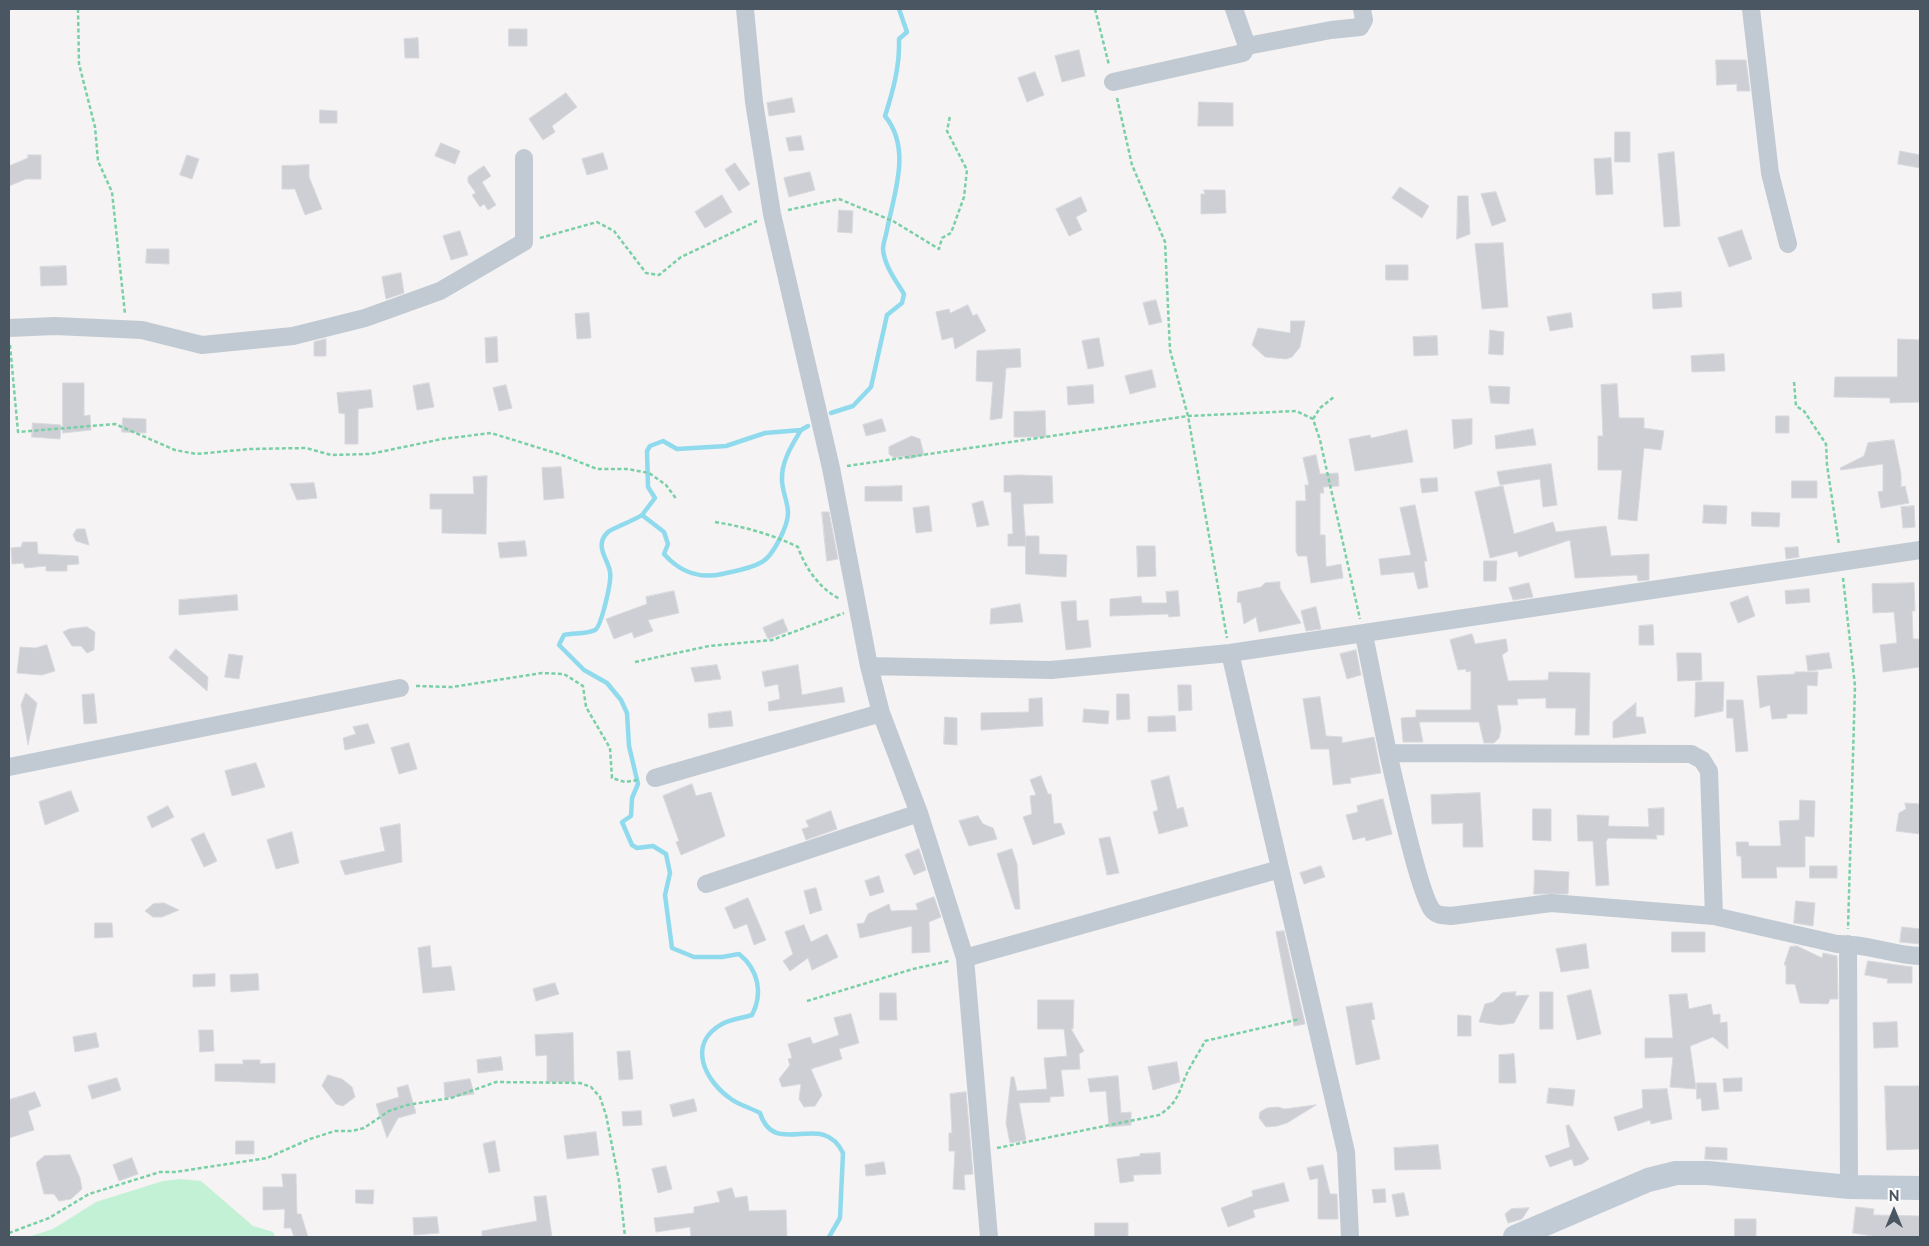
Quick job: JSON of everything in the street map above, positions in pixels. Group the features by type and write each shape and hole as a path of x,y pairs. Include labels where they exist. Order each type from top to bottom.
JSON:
{"street":[{"path":"745,9 754,102 772,214 831,468 869,666 880,713 919,813 966,958 989,1237"},
{"path":"1113,82 1243,53 1247,46 1234,9"},
{"path":"1247,46 1331,30 1360,27 1364,20 1362,9"},
{"path":"1751,9 1770,173 1788,244"},
{"path":"9,334 55,326 142,330 202,345 293,336 365,318 440,291 524,242 524,158"},
{"path":"869,666 1051,670 1230,653 1364,635 1920,550"},
{"path":"1364,635 1388,752 1421,883 1431,909 1439,915 1459,915 1551,903 1714,916 1837,944 1848,944 1900,955 1920,956"},
{"path":"1230,653 1346,1152 1350,1237"},
{"path":"9,767 400,688"},
{"path":"655,778 880,713"},
{"path":"1388,752 1691,754 1702,760 1709,771 1714,916"},
{"path":"706,884 919,813"},
{"path":"966,958 1280,869"},
{"path":"1848,944 1849,1187"},
{"path":"1515,1237 1648,1180 1676,1173 1708,1173 1849,1187 1920,1188"}],"path":[{"path":"78,9 80,64 95,126 98,161 112,192 125,316 142,330"},
{"path":"1094,9 1132,165 1165,242 1170,350 1188,416 1230,653"},
{"path":"524,242 597,222 614,231 646,273 659,275 681,257 772,214 839,199 866,208 892,221 939,249 942,238 951,233 964,197 966,170 947,131 950,116"},
{"path":"9,334 18,432 115,424 175,450 196,454 250,449 306,448 331,455 370,454 442,438 491,433 562,455 597,469 628,469 649,474 666,485 677,500"},
{"path":"1794,382 1796,406 1804,411 1826,444 1827,465 1855,686 1848,944"},
{"path":"1313,419 1320,408 1335,396"},
{"path":"831,468 1188,416 1296,411 1313,419 1322,450 1364,635"},
{"path":"715,522 749,528 780,538 798,547 804,565 830,594 857,608"},
{"path":"635,662 709,646 772,640 857,608"},
{"path":"400,688 410,686 452,687 533,674 564,674 583,686 586,707 610,748 612,778 625,782 655,778"},
{"path":"807,1000 913,969 966,958"},
{"path":"983,1150 1159,1115 1167,1110 1181,1093 1184,1079 1205,1041 1314,1015"},
{"path":"9,1233 49,1218 89,1194 138,1178 160,1172 267,1158 310,1139 335,1131 352,1131 364,1128 389,1111 407,1105 451,1098 496,1082 541,1081 580,1083 591,1086 600,1097 614,1149 625,1237"}],"green space":[{"path":"181,1179 201,1181 253,1226 273,1232 275,1237 28,1237 53,1229 96,1202 163,1181"}],"building":[{"path":"509,29 527,29 527,46 509,46"},
{"path":"418,38 419,58 405,58 404,39"},
{"path":"1079,50 1085,76 1062,82 1055,56"},
{"path":"1716,60 1746,60 1750,91 1737,91 1737,84 1717,85"},
{"path":"1035,72 1044,95 1027,102 1018,78"},
{"path":"566,93 577,107 552,126 555,132 543,140 529,119"},
{"path":"792,98 795,112 769,116 767,103"},
{"path":"1199,102 1233,103 1233,126 1198,126"},
{"path":"320,110 337,111 337,123 320,123"},
{"path":"1615,132 1630,132 1630,162 1615,162"},
{"path":"801,136 804,150 789,151 786,138"},
{"path":"441,143 460,151 455,164 435,156"},
{"path":"1900,151 1920,155 1920,168 1898,164"},
{"path":"1674,152 1680,226 1664,227 1658,154"},
{"path":"603,153 608,169 587,175 582,159"},
{"path":"28,155 41,155 41,179 26,179 9,186 9,166 28,158"},
{"path":"187,155 199,159 192,179 180,175"},
{"path":"1611,158 1613,194 1596,195 1594,159"},
{"path":"735,163 750,184 739,191 725,170"},
{"path":"309,165 309,177 322,209 305,215 295,189 282,189 282,166"},
{"path":"484,166 491,176 482,182 496,205 488,210 484,204 480,207 472,195 476,193 468,182 468,177"},
{"path":"810,172 815,190 789,197 784,178"},
{"path":"1400,187 1429,206 1422,218 1392,198"},
{"path":"1204,190 1225,190 1226,213 1201,214 1201,194 1205,194"},
{"path":"1496,192 1506,221 1492,226 1481,194"},
{"path":"722,195 732,212 705,228 695,212"},
{"path":"1458,196 1468,196 1470,234 1457,239"},
{"path":"1081,197 1087,211 1076,217 1082,230 1069,236 1056,209"},
{"path":"839,210 853,211 852,233 838,232"},
{"path":"1742,230 1752,259 1729,267 1718,238"},
{"path":"460,231 468,255 451,260 443,236"},
{"path":"1503,243 1508,307 1482,309 1475,244"},
{"path":"147,249 169,249 169,264 146,263"},
{"path":"1386,265 1408,265 1408,280 1386,280"},
{"path":"66,266 67,285 41,286 40,267"},
{"path":"401,273 404,293 386,299 382,277"},
{"path":"1681,292 1682,307 1653,309 1652,294"},
{"path":"1156,300 1162,322 1149,325 1143,303"},
{"path":"968,305 973,316 977,314 986,331 955,349 953,337 942,340 936,312 949,309 950,313"},
{"path":"589,313 591,338 577,339 575,314"},
{"path":"1571,313 1573,327 1550,331 1547,317"},
{"path":"1291,321 1305,321 1300,347 1292,357 1286,359 1265,357 1252,345 1258,328 1290,333"},
{"path":"1490,330 1504,332 1503,355 1489,354"},
{"path":"1437,336 1438,355 1414,356 1413,337"},
{"path":"497,337 498,362 486,363 485,338"},
{"path":"1099,338 1104,366 1088,369 1082,341"},
{"path":"326,339 326,356 314,356 314,342"},
{"path":"1898,339 1920,340 1920,402 1890,403 1890,398 1834,397 1835,377 1897,377"},
{"path":"1020,349 1021,367 1006,368 1002,418 990,420 993,382 976,381 977,351"},
{"path":"1724,354 1725,371 1692,372 1691,356"},
{"path":"1152,370 1156,387 1130,394 1125,376"},
{"path":"63,383 84,383 84,416 90,415 91,430 63,433"},
{"path":"429,383 434,407 417,410 413,386"},
{"path":"1617,384 1619,418 1644,418 1644,428 1664,431 1661,450 1644,448 1637,521 1618,519 1622,470 1598,470 1598,436 1603,436 1601,385"},
{"path":"506,385 512,408 499,411 493,388"},
{"path":"1093,385 1094,403 1068,405 1067,387"},
{"path":"1489,386 1510,387 1509,404 1491,403"},
{"path":"371,390 373,407 358,409 358,444 345,444 345,414 339,413 337,393"},
{"path":"1045,411 1046,437 1014,437 1014,412"},
{"path":"1776,416 1789,416 1789,433 1776,433"},
{"path":"123,418 146,419 146,433 122,432"},
{"path":"882,419 886,431 866,436 863,425"},
{"path":"1472,419 1472,444 1454,449 1452,420"},
{"path":"33,423 61,425 60,439 32,437"},
{"path":"1533,429 1536,445 1496,449 1495,436"},
{"path":"1407,430 1413,462 1355,471 1349,439 1370,435 1371,438"},
{"path":"912,436 920,439 924,455 909,459 902,456 894,458 889,454 889,447"},
{"path":"1894,440 1901,474 1901,487 1905,486 1909,503 1881,508 1878,492 1883,491 1883,464 1841,470 1840,468 1864,456 1868,443"},
{"path":"1316,455 1320,474 1338,473 1339,486 1323,487 1324,493 1320,493 1320,535 1325,535 1326,567 1341,564 1343,578 1311,583 1307,556 1298,556 1296,551 1296,501 1306,501 1305,485 1309,485 1303,458"},
{"path":"1551,464 1557,505 1543,507 1540,479 1500,485 1497,472"},
{"path":"561,467 564,498 544,500 542,468"},
{"path":"487,476 486,534 442,533 442,509 430,509 430,494 474,494 473,477"},
{"path":"1004,476 1052,476 1053,503 1023,504 1026,546 1008,546 1008,534 1013,534 1011,492 1004,492"},
{"path":"1437,478 1438,491 1422,493 1420,479"},
{"path":"1792,481 1817,481 1817,498 1792,498"},
{"path":"314,483 317,498 297,500 290,484"},
{"path":"902,486 902,501 865,501 865,487"},
{"path":"1503,486 1514,534 1553,522 1556,532 1606,526 1611,556 1649,554 1649,580 1638,581 1637,575 1575,578 1570,540 1519,557 1517,551 1490,558 1475,492"},
{"path":"983,501 989,525 977,527 972,504"},
{"path":"1415,505 1427,561 1424,561 1428,587 1418,589 1414,572 1381,575 1379,559 1411,555 1400,508"},
{"path":"1704,505 1727,506 1726,524 1703,523"},
{"path":"929,506 932,531 916,533 913,508"},
{"path":"1914,506 1915,527 1903,528 1901,507"},
{"path":"822,512 829,512 838,559 827,561"},
{"path":"1752,512 1780,513 1779,527 1752,526"},
{"path":"77,529 85,529 89,545 76,541 73,535"},
{"path":"1026,536 1039,536 1039,554 1067,555 1066,577 1026,574"},
{"path":"525,541 527,556 500,558 498,543"},
{"path":"23,542 37,542 38,554 78,556 79,564 67,565 67,571 46,571 46,566 25,568 23,563 12,564 11,548 21,547"},
{"path":"1137,546 1155,546 1156,576 1138,577"},
{"path":"1798,547 1799,557 1786,559 1785,548"},
{"path":"1484,561 1497,561 1496,581 1484,581"},
{"path":"1280,582 1280,588 1301,623 1259,632 1256,617 1244,624 1241,603 1237,602 1238,592 1261,587 1265,583"},
{"path":"1529,583 1533,597 1513,600 1509,588"},
{"path":"1914,583 1913,639 1919,639 1920,667 1883,672 1880,645 1897,643 1894,612 1873,613 1872,584"},
{"path":"1809,589 1810,602 1786,604 1785,591"},
{"path":"674,591 679,613 648,620 653,631 634,638 632,632 614,639 606,619 647,604 646,597"},
{"path":"1178,591 1180,616 1169,617 1168,614 1110,616 1110,599 1141,596 1142,603 1167,603 1166,592"},
{"path":"237,595 238,610 179,615 179,600"},
{"path":"1748,596 1755,616 1738,623 1730,603"},
{"path":"1076,601 1077,621 1088,620 1091,647 1066,650 1061,602"},
{"path":"1020,604 1023,622 990,624 991,609"},
{"path":"1316,607 1321,629 1306,631 1301,611"},
{"path":"783,619 788,631 768,639 763,628"},
{"path":"1653,625 1654,645 1639,645 1639,626"},
{"path":"87,627 95,632 94,650 87,653 81,646 72,646 63,632 69,629"},
{"path":"1472,634 1475,644 1506,639 1508,651 1502,655 1508,681 1548,680 1549,672 1590,673 1589,735 1575,735 1576,708 1546,708 1546,698 1517,699 1518,705 1497,705 1501,729 1499,738 1494,743 1484,743 1479,722 1419,722 1423,742 1403,742 1401,718 1416,717 1416,710 1471,710 1471,671 1466,672 1466,669 1458,670 1450,640"},
{"path":"47,645 55,671 42,675 17,673 20,647 35,648"},
{"path":"176,649 208,677 207,691 169,658"},
{"path":"1356,650 1361,675 1347,679 1340,654"},
{"path":"1677,653 1701,653 1702,680 1678,681"},
{"path":"1829,653 1832,668 1808,671 1806,656"},
{"path":"229,654 243,656 239,679 225,677"},
{"path":"717,665 721,679 695,682 691,668"},
{"path":"798,665 802,695 842,687 845,702 769,711 768,702 780,699 778,684 765,687 762,672"},
{"path":"1795,672 1818,672 1817,686 1807,685 1807,714 1787,714 1787,718 1772,719 1770,705 1760,708 1757,676 1795,674"},
{"path":"1696,682 1724,682 1723,711 1695,717"},
{"path":"1178,685 1191,685 1192,710 1179,711"},
{"path":"26,693 37,703 28,745 21,705"},
{"path":"94,694 97,723 84,724 82,695"},
{"path":"1117,694 1129,694 1130,719 1117,720"},
{"path":"1320,697 1326,736 1342,737 1342,743 1374,737 1381,773 1350,778 1351,783 1333,785 1329,749 1311,749 1303,699"},
{"path":"1042,698 1043,726 981,730 981,713 1029,712 1029,699"},
{"path":"1727,700 1743,700 1748,751 1736,752 1733,718 1727,718"},
{"path":"1636,703 1636,717 1643,717 1646,733 1613,738 1613,722"},
{"path":"1084,709 1109,711 1108,724 1083,722"},
{"path":"731,711 733,726 709,728 708,714"},
{"path":"1175,716 1176,731 1148,732 1148,717"},
{"path":"945,717 957,718 957,745 944,744"},
{"path":"368,724 375,743 345,750 343,738 356,734 353,727"},
{"path":"409,743 417,769 399,774 391,748"},
{"path":"256,763 265,787 232,796 225,771"},
{"path":"1041,776 1048,794 1051,794 1054,824 1061,823 1065,834 1033,845 1023,817 1032,814 1030,796 1036,795 1030,780"},
{"path":"1169,776 1177,809 1183,807 1188,826 1159,834 1153,812 1158,810 1151,781"},
{"path":"692,784 696,796 711,792 725,836 681,855 676,842 679,841 663,796"},
{"path":"71,791 79,811 45,825 39,802"},
{"path":"1480,793 1483,847 1463,847 1463,823 1432,824 1431,795"},
{"path":"1383,799 1392,834 1366,841 1365,837 1353,840 1346,815 1358,812 1357,806"},
{"path":"1800,800 1815,801 1814,837 1805,836 1805,867 1776,867 1777,878 1742,878 1741,856 1737,856 1736,842 1748,842 1749,846 1781,846 1779,821 1799,820"},
{"path":"1905,803 1920,804 1920,834 1896,831 1899,813 1906,809"},
{"path":"168,806 174,817 152,828 147,817"},
{"path":"1664,808 1664,835 1656,835 1657,839 1608,838 1606,842 1609,885 1596,886 1593,841 1578,841 1577,815 1609,816 1608,826 1649,827 1648,809"},
{"path":"1533,809 1551,809 1551,841 1533,840"},
{"path":"831,811 837,829 806,840 802,829 809,827 806,821"},
{"path":"978,816 983,824 993,828 997,839 969,846 959,821"},
{"path":"400,824 402,862 345,875 340,861 385,851 380,828"},
{"path":"292,832 299,863 276,869 267,840"},
{"path":"204,833 217,861 204,867 191,839"},
{"path":"1110,837 1119,873 1107,875 1099,839"},
{"path":"919,849 926,870 914,875 905,855"},
{"path":"1012,849 1017,864 1020,909 1015,909 997,854"},
{"path":"1321,866 1325,877 1304,884 1300,873"},
{"path":"1810,866 1837,866 1837,878 1810,878"},
{"path":"1535,870 1569,872 1568,894 1534,894"},
{"path":"879,876 884,892 870,896 865,881"},
{"path":"816,888 822,910 810,914 804,891"},
{"path":"934,897 941,917 929,922 930,952 912,953 912,926 860,938 857,924 864,923 868,914 889,904 891,911 918,910 916,904"},
{"path":"748,898 766,940 754,945 747,924 734,929 725,908"},
{"path":"1796,901 1815,903 1813,926 1794,923"},
{"path":"164,903 179,910 162,917 153,917 145,911 153,904"},
{"path":"95,923 112,923 113,937 95,938"},
{"path":"804,925 811,942 827,934 838,957 812,970 808,958 790,971 783,961 793,954 785,932"},
{"path":"1902,927 1920,929 1920,944 1900,942"},
{"path":"1284,931 1305,1024 1294,1026 1276,932"},
{"path":"1672,932 1705,932 1705,952 1672,952"},
{"path":"1586,944 1589,968 1561,972 1556,949"},
{"path":"430,946 432,968 451,966 455,990 423,993 418,948"},
{"path":"1797,946 1822,958 1823,953 1837,956 1838,999 1830,999 1828,1004 1800,1003 1795,984 1786,984 1786,965 1784,965 1790,947"},
{"path":"1868,961 1912,967 1912,983 1887,983 1888,979 1865,975"},
{"path":"215,974 215,986 193,987 193,975"},
{"path":"258,974 259,990 231,992 230,975"},
{"path":"555,983 559,994 536,1001 533,989"},
{"path":"1591,990 1601,1034 1577,1040 1567,996"},
{"path":"1516,992 1515,996 1529,995 1514,1023 1500,1025 1479,1022 1485,1004 1493,1002 1502,993"},
{"path":"1540,992 1553,992 1553,1029 1540,1029"},
{"path":"880,993 896,993 897,1020 880,1020"},
{"path":"1687,994 1689,1009 1711,1004 1713,1015 1720,1014 1720,1023 1727,1022 1728,1049 1713,1037 1690,1046 1696,1089 1670,1087 1673,1057 1645,1058 1645,1038 1673,1038 1669,995"},
{"path":"1038,1000 1074,1000 1073,1029 1071,1029 1084,1051 1079,1054 1080,1069 1061,1070 1064,1096 1050,1097 1050,1102 1019,1103 1026,1140 1010,1143 1006,1123 1011,1077 1014,1077 1017,1091 1047,1089 1044,1058 1067,1056 1064,1029 1038,1029"},
{"path":"1372,1003 1375,1019 1371,1020 1380,1059 1356,1065 1346,1007"},
{"path":"851,1014 859,1043 839,1049 842,1059 811,1069 822,1095 815,1106 804,1107 799,1099 801,1084 782,1087 779,1079 790,1065 788,1059 792,1058 788,1044 810,1037 813,1044 839,1035 834,1018"},
{"path":"1458,1015 1471,1016 1471,1036 1458,1036"},
{"path":"1897,1022 1898,1047 1874,1048 1873,1023"},
{"path":"199,1030 213,1030 214,1051 200,1052"},
{"path":"96,1033 99,1047 75,1052 73,1037"},
{"path":"573,1033 574,1082 547,1082 547,1055 536,1056 535,1035"},
{"path":"630,1051 633,1079 619,1080 617,1052"},
{"path":"1514,1054 1516,1083 1499,1083 1499,1055"},
{"path":"501,1057 503,1070 478,1073 477,1060"},
{"path":"243,1060 260,1060 260,1064 275,1063 275,1083 215,1081 215,1064 243,1064"},
{"path":"1177,1062 1180,1082 1153,1090 1148,1067"},
{"path":"328,1075 342,1079 352,1087 355,1097 343,1106 336,1104 322,1086"},
{"path":"1118,1076 1121,1113 1131,1112 1131,1125 1109,1127 1106,1091 1090,1092 1088,1079"},
{"path":"117,1078 121,1090 92,1099 88,1086"},
{"path":"1742,1078 1742,1091 1724,1092 1723,1079"},
{"path":"470,1079 474,1094 445,1098 444,1083"},
{"path":"1697,1083 1716,1083 1719,1109 1702,1111 1701,1098 1697,1099"},
{"path":"408,1085 416,1113 398,1118 387,1138 376,1104 399,1097 397,1088"},
{"path":"1885,1086 1920,1086 1920,1149 1887,1150"},
{"path":"1549,1088 1575,1090 1573,1106 1547,1103"},
{"path":"1667,1089 1672,1119 1651,1124 1650,1120 1618,1131 1614,1117 1643,1108 1642,1090"},
{"path":"35,1092 41,1106 28,1111 34,1130 9,1138 9,1100"},
{"path":"966,1092 973,1174 964,1175 965,1190 953,1189 955,1151 949,1151 949,1133 952,1133 950,1094"},
{"path":"694,1099 697,1111 673,1117 670,1105"},
{"path":"1316,1105 1287,1123 1277,1126 1266,1127 1259,1118 1260,1112 1267,1108 1278,1107 1284,1109"},
{"path":"641,1111 642,1125 623,1126 622,1112"},
{"path":"1569,1125 1589,1159 1582,1164 1574,1166 1572,1159 1550,1167 1545,1156 1570,1147 1566,1126"},
{"path":"596,1132 599,1155 567,1159 564,1136"},
{"path":"236,1141 254,1141 254,1154 236,1154"},
{"path":"495,1141 500,1171 489,1173 483,1144"},
{"path":"1438,1145 1441,1169 1395,1170 1394,1148"},
{"path":"1706,1147 1727,1148 1727,1160 1705,1159"},
{"path":"1160,1153 1161,1174 1133,1175 1134,1181 1120,1183 1117,1159 1140,1156 1140,1154"},
{"path":"70,1155 80,1178 82,1189 71,1199 59,1201 54,1194 44,1194 36,1163 44,1156"},
{"path":"132,1158 138,1174 119,1181 113,1165"},
{"path":"884,1162 886,1174 866,1176 865,1165"},
{"path":"1323,1165 1330,1194 1337,1194 1338,1219 1318,1219 1318,1178 1310,1180 1307,1168"},
{"path":"666,1166 672,1189 658,1193 652,1169"},
{"path":"282,1174 296,1174 297,1214 301,1214 308,1237 294,1237 291,1228 284,1228 285,1209 263,1210 263,1187 283,1187"},
{"path":"1284,1183 1289,1201 1253,1210 1255,1217 1228,1227 1221,1208 1253,1196 1252,1191"},
{"path":"732,1188 735,1198 747,1196 749,1211 786,1210 787,1237 691,1237 690,1227 656,1232 654,1218 694,1213 694,1207 720,1202 717,1192"},
{"path":"1385,1189 1386,1202 1374,1203 1372,1190"},
{"path":"356,1190 374,1190 373,1204 356,1203"},
{"path":"1404,1193 1409,1215 1396,1217 1392,1195"},
{"path":"546,1196 552,1237 482,1237 482,1231 537,1221 534,1197"},
{"path":"1856,1207 1874,1209 1873,1215 1920,1216 1920,1237 1879,1237 1853,1233"},
{"path":"1529,1208 1522,1219 1508,1223 1505,1214 1511,1209"},
{"path":"437,1217 439,1233 414,1235 413,1218"},
{"path":"1735,1219 1756,1219 1756,1237 1735,1237"},
{"path":"1095,1223 1128,1223 1128,1237 1095,1237"}],"waterway":[{"path":"831,413 853,406 871,387 887,315 902,303 904,294 888,267 883,249 899,172 898,143 893,129 885,116 895,78 899,39 907,32 899,9"},
{"path":"642,515 655,498 648,487 647,451 650,446 663,441 677,449 726,446 765,433 801,430 808,426"},
{"path":"801,430 788,454 782,473 782,484 788,509 787,519 779,540 766,559 742,570 722,574 705,576 690,573 676,565 664,554 668,544 664,532 642,515 611,530 604,537 602,548 609,567 610,577 606,603 597,627 595,630 588,632 564,635 559,645 584,670 607,683 621,700 627,713 629,746 638,784 632,798 631,816 622,822 632,845 637,848 653,846 666,854 670,873 665,895 672,948 694,957 722,957 739,954 746,960 755,975 758,991 752,1015 722,1024 711,1032 705,1042 702,1052 707,1073 722,1091 734,1101 760,1113 767,1126 776,1133 787,1135 811,1133 823,1135 834,1141 843,1153 840,1218 829,1237"}]}
